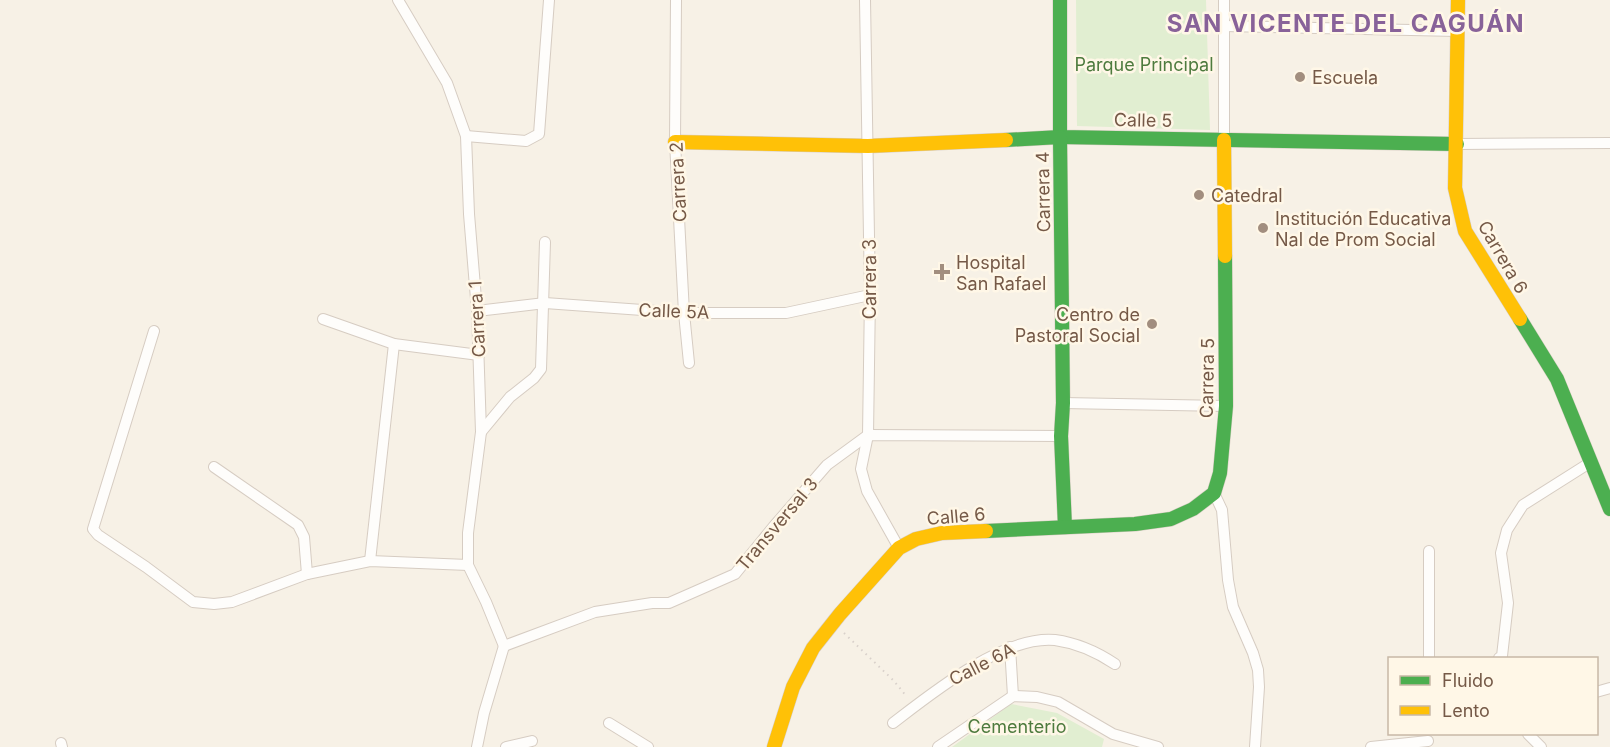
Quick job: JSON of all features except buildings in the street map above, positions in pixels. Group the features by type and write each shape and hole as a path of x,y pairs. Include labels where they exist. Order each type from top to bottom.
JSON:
{"main road":[{"name":"Carrera 4","path":"1060,0 1063,403 1061,436 1065,527"},
{"name":"Carrera 6","path":"1458,0 1455,188 1465,231 1557,379 1610,509"},
{"name":"Calle 5","path":"675,142 868,146 1060,137 1457,144"},
{"name":"Carrera 5","path":"1214,493 1220,473 1226,406 1224,140"},
{"name":"Calle 6","path":"774,747 796,679 813,648 899,548 916,539 942,533 1135,524 1171,519 1193,510 1214,493"}],"street":[{"name":"Carrera 1","path":"398,0 447,83 466,136 469,214 477,312 480,432 468,533 468,565 504,646"},
{"path":"466,136 526,141 539,134 549,0"},
{"name":"Carrera 2","path":"676,0 675,142 684,313 689,363"},
{"name":"Carrera 3","path":"865,0 870,295 868,435 861,469 867,490 899,548"},
{"name":"Carrera 5","path":"1224,0 1224,140"},
{"path":"1224,26 1458,31"},
{"name":"Calle 5","path":"1457,144 1610,143"},
{"path":"480,432 510,397 534,378 541,369 545,303 545,242"},
{"name":"Calle 5A","path":"477,312 545,303 684,313 786,313 870,295"},
{"path":"323,319 394,344 479,355"},
{"path":"154,331 93,529 98,535 193,602 232,602 307,574 370,561 468,565"},
{"path":"370,561 394,344"},
{"path":"1063,403 1226,406"},
{"path":"868,435 1061,436"},
{"name":"Transversal 3","path":"504,646 595,612 669,603 735,574 827,465 868,435"},
{"path":"1500,657 1508,603 1501,553 1507,530 1522,505 1591,462"},
{"path":"214,467 298,525 304,537 307,574"},
{"path":"1214,493 1222,510 1228,580 1233,607 1253,652 1258,670 1255,747"},
{"path":"1429,551 1429,657"},
{"name":"Calle 6A","path":"893,723 946,683 1010,647 1031,641 1055,640 1094,650 1115,664"},
{"path":"477,747 492,682 504,646"},
{"path":"1010,647 1013,696"},
{"path":"938,747 1013,696 1037,697 1058,702 1113,734 1158,747"},
{"path":"609,723 648,747"},
{"path":"1529,735 1541,747"},
{"path":"1371,747 1428,740"},
{"path":"506,747 532,741"}],"path":[{"path":"833,622 894,681 914,707"}],"green space":[{"name":"Parque Principal","path":"1076,0 1206,0 1210,130 1077,126"},
{"name":"Cementerio","path":"1011,704 1057,713 1104,739 1102,747 952,747"}],"traffic: fast":[{"path":"1060,0 1060,137 1457,144"},
{"path":"1006,140 1060,137 1063,403 1061,436 1065,527"},
{"path":"986,531 1135,524 1171,519 1193,509 1214,493 1220,473 1226,406 1225,256"},
{"path":"1520,319 1557,379 1610,509"}],"traffic: slow":[{"path":"1458,0 1455,188 1465,231 1520,319"},
{"path":"675,142 868,146 1006,140"},
{"path":"1224,140 1225,256"},
{"path":"774,747 793,687 813,648 899,548 916,539 942,533 986,531"}],"place":[{"name":"Escuela","path":"1300,77"},
{"name":"Catedral","path":"1199,195"},
{"name":"Institución Educativa Nal de Prom Social","path":"1263,228"},
{"name":"Hospital San Rafael","path":"942,272"},
{"name":"Centro de Pastoral Social","path":"1152,324"}],"district":[{"name":"SAN VICENTE DEL CAGUÁN","path":"1346,23"}]}
